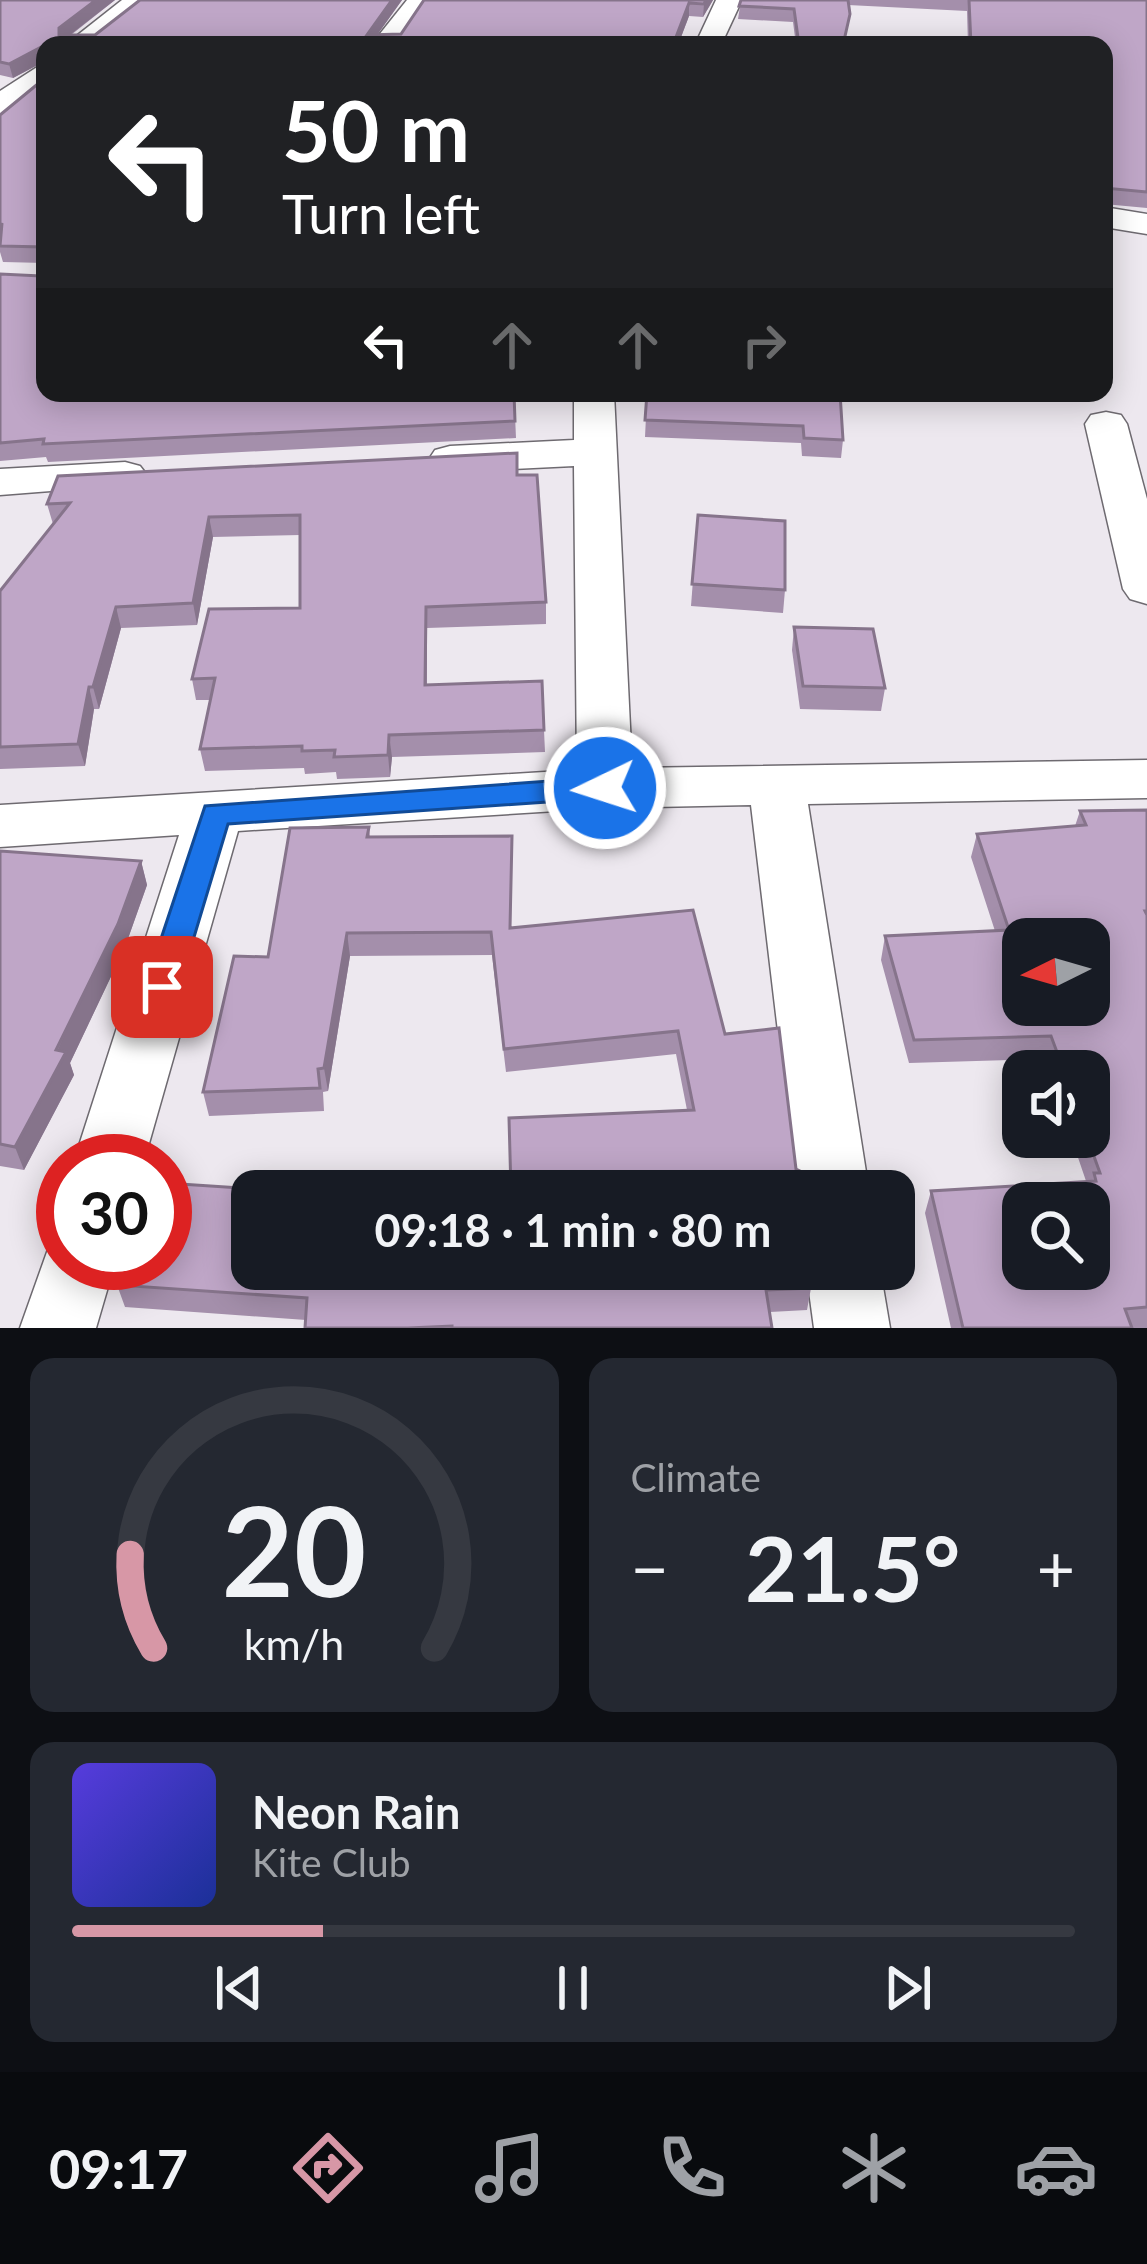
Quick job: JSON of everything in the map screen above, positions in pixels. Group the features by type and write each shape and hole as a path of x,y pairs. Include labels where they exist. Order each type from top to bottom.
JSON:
{"street":[{"path":"90,36 138,0"},
{"path":"391,36 420,0"},
{"path":"712,36 729,0"},
{"path":"0,105 36,77"},
{"path":"1113,218 1147,224"},
{"path":"594,402 605,788"},
{"path":"1116,415 1147,589"},
{"path":"404,461 595,452"},
{"path":"0,482 166,473"},
{"path":"0,826 605,788 1147,779"},
{"path":"777,786 829,1170"},
{"path":"118,1134 215,814"},
{"path":"58,1328 70,1290"},
{"path":"846,1290 852,1328"}],"building":[{"path":"0,0 96,0 59,28 59,35 95,35 140,0 392,0 367,35 401,34 424,0 706,0 689,3 676,36 36,36 36,50 9,64 0,62"},
{"path":"741,0 848,0 850,14 845,36 798,36 794,9 739,6"},
{"path":"969,0 1147,0 1147,192 1113,189 1113,36 971,36"},
{"path":"36,85 36,247 0,246 0,115"},
{"path":"0,274 36,276 36,402 514,402 515,421 0,443"},
{"path":"646,402 841,402 843,440 804,438 803,426 645,420"},
{"path":"517,453 517,475 537,475 546,602 426,607 425,685 542,681 544,730 389,735 388,755 334,757 335,750 302,751 302,746 200,749 215,678 192,679 209,609 300,608 300,515 209,517 193,603 116,607 93,687 89,687 78,744 0,747 0,591 70,503 47,504 58,476"},
{"path":"698,515 785,521 785,590 692,584"},
{"path":"794,627 873,629 885,688 803,686"},
{"path":"1147,810 1147,1307 1125,1309 1132,1328 963,1328 931,1191 1002,1187 1002,1290 1110,1290 1110,1182 1080,1182 1096,1181 1094,1173 1100,1173 1095,1158 1110,1158 1110,1050 1056,1050 1051,1036 914,1040 885,936 1002,930 1002,1026 1110,1026 1110,918 1005,918 977,834 1086,825 1080,811"},
{"path":"369,827 367,837 512,836 510,928 693,910 725,1034 779,1028 798,1170 510,1170 509,1118 694,1110 678,1031 504,1049 491,932 347,933 324,1068 318,1069 320,1088 203,1092 234,956 268,957 290,828"},
{"path":"0,851 141,861 118,924 56,1050 66,1052 15,1147 0,1144"},
{"path":"192,1185 231,1187 231,1290 766,1290 772,1328 305,1328 307,1298 190,1290"}],"route":[{"path":"162,987 215,814 605,788"}]}
